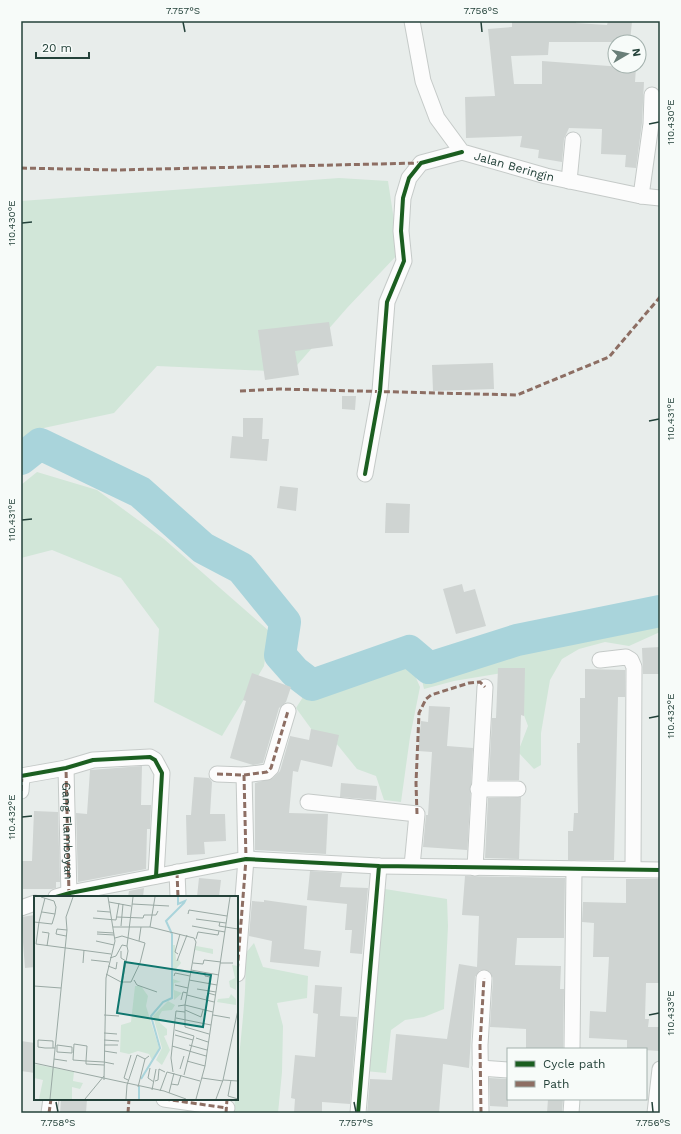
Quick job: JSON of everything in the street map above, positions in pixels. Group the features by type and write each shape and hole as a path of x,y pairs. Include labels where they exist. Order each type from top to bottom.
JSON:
{"street":[{"name":"Jalan Beringin","path":"412,21 423,81 437,118 462,152 569,181 641,196 660,198"},
{"path":"641,196 651,124 652,94"},
{"path":"569,181 573,140"},
{"path":"365,474 380,391 387,302 404,261 401,231 403,198 409,178 421,163 462,152"},
{"path":"600,660 626,657 631,660 634,667 633,869"},
{"path":"474,868 484,687"},
{"path":"217,774 244,775 267,772 271,768 288,711"},
{"path":"66,768 94,760 150,757 155,760 162,773 156,876"},
{"name":"Gang Flamboyan","path":"22,776 66,768 65,896"},
{"path":"238,961 246,859 244,775"},
{"path":"21,791 22,776"},
{"path":"478,789 518,789"},
{"path":"308,802 417,814 412,866"},
{"path":"65,896 156,876 246,859 379,866 660,870"},
{"path":"358,1113 379,866"},
{"path":"572,1048 574,869"},
{"path":"177,872 178,896"},
{"path":"21,908 34,903"},
{"path":"481,1113 480,1045 484,978"},
{"path":"480,1068 507,1070"},
{"path":"656,1113 660,1069"},
{"path":"49,1113 51,1100"},
{"path":"173,1100 227,1106"},
{"path":"572,1100 572,1113"}],"green space":[{"path":"339,178 388,181 399,253 347,308 291,372 157,366 114,413 39,429 21,440 21,201"},
{"path":"37,472 97,490 164,539 269,631 264,666 222,736 154,702 159,629 121,578 52,550 21,558 21,485"},
{"path":"660,619 660,632 629,646 605,642 579,649 562,659 550,680 541,733 541,765 534,769 518,752 528,726 508,672 454,681 424,689 421,676 514,648"},
{"path":"409,662 420,687 410,737 401,802 384,800 376,776 357,769 336,743 312,730 296,708 303,697 336,688 364,675"},
{"path":"385,889 447,899 448,926 444,1009 424,1017 405,1020 391,1030 386,1073 365,1071"},
{"path":"254,943 263,967 308,976 307,998 277,1003 283,1026 282,1072 278,1113 234,1113 235,1100 238,1100 238,1072 246,972 245,954"}],"building":[{"path":"512,21 576,21 576,23 607,25 608,21 632,21 631,34 607,34 607,42 549,42 548,55 511,56 514,84 542,84 542,61 607,66 607,74 636,74 635,82 644,82 642,123 636,168 625,167 626,155 601,154 602,129 569,128 564,139 562,162 538,158 539,150 520,147 522,136 466,138 465,97 495,96 488,29 512,27"},
{"path":"329,322 333,346 295,351 299,375 265,380 258,330"},
{"path":"493,363 494,389 433,391 432,365"},
{"path":"342,396 356,396 355,410 342,409"},
{"path":"243,418 263,418 262,439 269,439 267,461 230,458 232,436 243,437"},
{"path":"280,486 298,488 296,511 277,508"},
{"path":"386,503 410,504 409,533 385,533"},
{"path":"462,584 464,592 475,589 486,626 456,634 443,589"},
{"path":"660,647 660,674 643,674 642,648"},
{"path":"498,668 525,668 524,716 521,715 519,780 489,780 492,718 496,718"},
{"path":"585,669 625,670 625,697 618,697 614,860 568,860 568,831 573,831 574,813 578,813 577,743 580,743 580,698 585,698"},
{"path":"252,673 291,687 286,702 279,708 263,763 253,765 230,758 246,701 243,700"},
{"path":"429,706 450,707 447,746 473,748 467,858 467,850 423,847 426,815 428,815 432,752 418,751 421,721 428,722"},
{"path":"311,729 339,735 332,767 301,760 298,772 293,771 289,813 328,814 326,854 255,850 255,783 273,778 280,771 290,736 309,740"},
{"path":"142,766 141,805 151,805 150,829 147,829 146,869 78,882 76,813 87,814 90,770"},
{"path":"194,777 209,778 212,782 210,814 225,814 226,841 204,842 205,854 187,855 186,815 191,815"},
{"path":"341,783 377,786 376,800 340,797"},
{"path":"521,797 519,859 485,858 488,798"},
{"path":"34,811 58,812 60,882 56,882 56,888 23,889 22,861 32,861"},
{"path":"310,871 342,873 340,887 368,888 362,954 350,953 352,930 345,930 347,904 307,900"},
{"path":"465,876 565,878 564,938 517,938 515,965 561,966 560,989 564,989 563,1048 526,1048 526,1029 490,1027 493,978 489,971 480,970 475,977 469,1068 443,1064 439,1113 367,1113 370,1079 392,1080 396,1034 447,1039 459,964 477,967 479,916 462,915"},
{"path":"199,878 221,880 219,896 197,896"},
{"path":"626,879 660,879 660,983 646,983 645,1019 649,1019 648,1027 660,1027 660,1051 647,1050 647,1048 627,1048 627,1040 589,1038 590,1011 606,1012 609,957 593,957 594,923 582,922 583,902 626,903"},
{"path":"144,888 143,896 128,896 129,891"},
{"path":"264,900 307,906 304,949 321,951 319,967 270,962 272,941 249,936 252,901 264,902"},
{"path":"34,915 34,967 25,968 21,917"},
{"path":"315,985 342,987 340,1016 357,1017 350,1104 322,1102 322,1113 294,1113 295,1099 291,1098 295,1055 315,1057 318,1014 313,1013"},
{"path":"21,1041 34,1043 34,1073 21,1071"},
{"path":"489,1078 507,1079 508,1107 490,1106"},
{"path":"61,1100 87,1100 86,1113 60,1113"},
{"path":"548,1100 563,1100 562,1113 547,1113"}],"waterway":[{"path":"21,459 40,444 140,492 203,548 241,568 285,622 280,655 295,672 312,685 409,651 429,668 517,640 660,611"}],"marked path":[{"path":"21,168 115,170 421,163"},
{"path":"240,391 279,389 517,395 609,357 660,297"},
{"path":"417,814 416,783 419,713 426,699 431,695 469,683 480,682 485,687"},
{"path":"244,775 267,772 271,768 288,711"},
{"path":"69,767 66,768 69,895"},
{"path":"217,774 244,775 246,859 238,961"},
{"path":"21,791 22,776"},
{"path":"177,872 178,896"},
{"path":"481,1113 480,1045 484,978"},
{"path":"49,1113 51,1100"},
{"path":"128,1113 129,1100"},
{"path":"171,1100 227,1108"},
{"path":"226,1113 227,1100"}],"cycle path":[{"path":"365,474 380,391 387,302 404,261 401,231 403,198 409,178 421,163 462,152"},
{"path":"21,776 66,768 93,760 150,757 155,760 162,773 156,876"},
{"path":"60,896 246,859 379,866 660,870"},
{"path":"358,1113 379,866"}]}
